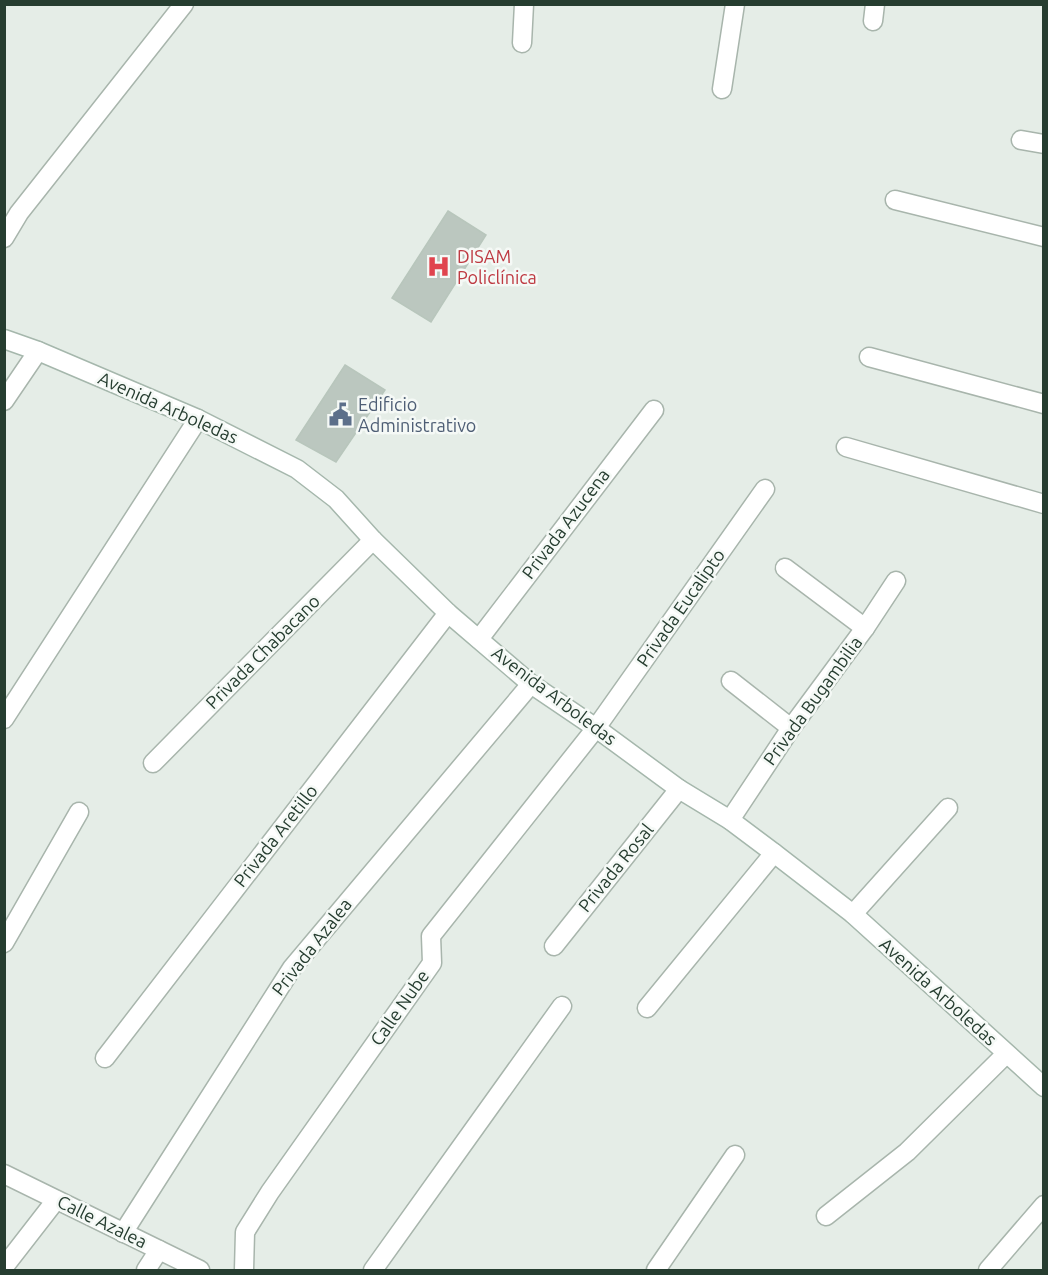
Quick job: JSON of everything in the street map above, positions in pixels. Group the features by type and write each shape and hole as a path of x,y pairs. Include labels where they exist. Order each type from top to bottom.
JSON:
{"street":[{"path":"4,238 12,208 184,4"},
{"path":"522,43 524,4"},
{"path":"722,89 735,4"},
{"path":"1021,140 1044,144"},
{"path":"895,200 1044,237"},
{"name":"Avenida Arboledas","path":"4,339 38,351 198,419 297,469 336,499 373,540 448,613 531,684 679,789 774,852 853,914 1044,1087"},
{"path":"4,401 38,351"},
{"path":"869,357 1044,404"},
{"name":"Privada Azucena","path":"479,639 654,410"},
{"path":"4,719 198,419"},
{"path":"846,447 1044,504"},
{"name":"Privada Eucalipto","path":"596,728 765,489"},
{"name":"Privada Chabacano","path":"153,763 373,540"},
{"path":"785,568 865,628"},
{"name":"Privada Bugambilia","path":"729,820 791,728 865,628 896,581"},
{"name":"Privada Aretillo","path":"105,1058 448,613"},
{"path":"731,681 791,728"},
{"name":"Privada Azalea","path":"123,1233 292,968 531,684"},
{"name":"Calle Nube","path":"244,1270 245,1232 270,1192 432,963 431,936 596,728"},
{"name":"Privada Rosal","path":"554,946 679,789"},
{"path":"853,914 948,808"},
{"path":"4,943 79,812"},
{"path":"647,1008 774,852"},
{"path":"373,1270 562,1006"},
{"path":"826,1216 907,1152 1006,1054"},
{"path":"656,1270 735,1155"},
{"name":"Calle Azalea","path":"4,1174 200,1270"},
{"path":"4,1267 56,1200"},
{"path":"988,1270 1044,1205"},
{"path":"146,1270 159,1250"}],"building":[{"name":"DISAM Policlínica","path":"448,211 486,235 431,322 392,298"},
{"name":"Edificio Administrativo","path":"345,365 385,390 336,462 296,440"}],"place":[{"name":"DISAM Policlínica","path":"439,267"},
{"name":"Edificio Administrativo","path":"340,415"}]}
